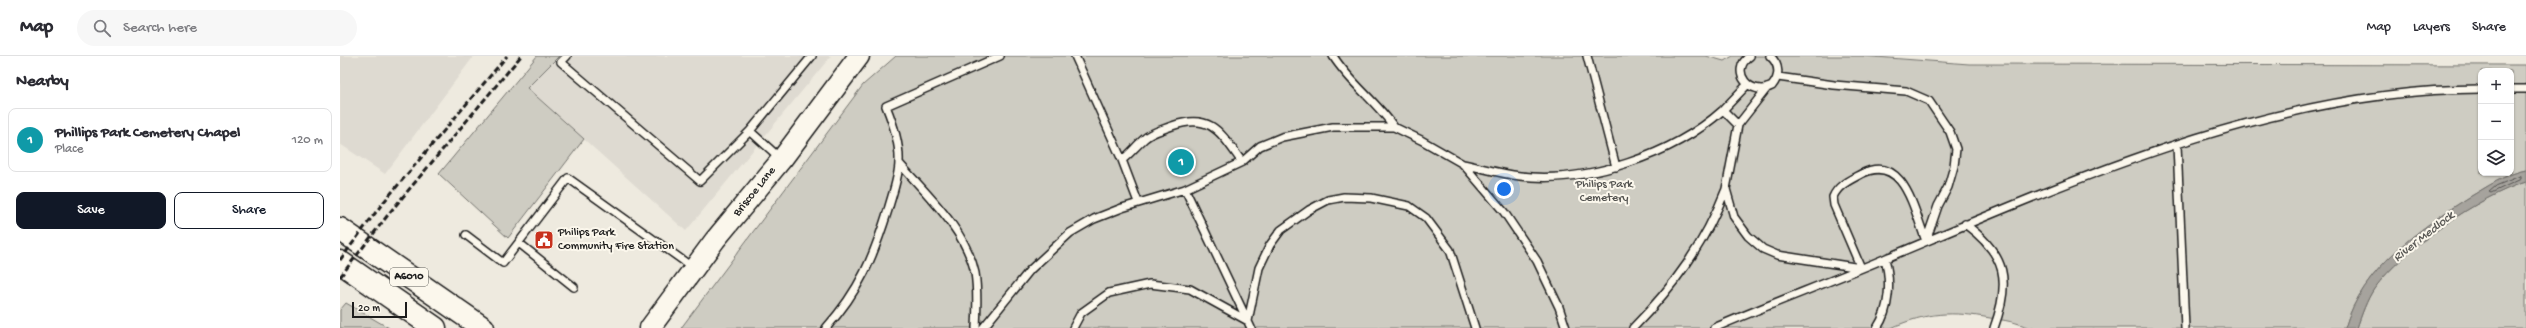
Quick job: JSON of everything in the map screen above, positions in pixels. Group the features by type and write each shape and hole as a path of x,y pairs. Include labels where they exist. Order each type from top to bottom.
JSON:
{"highway":[{"name":"A6010","path":"340,229 483,328"},
{"name":"A6010","path":"340,262 435,328"}],"street":[{"name":"Briscoe Lane","path":"650,328 694,269 782,159 860,56"}],"lane":[{"path":"567,56 561,62 700,181 750,131 812,56"},
{"path":"826,328 856,288 869,265 891,200 899,163 893,125 886,106 1000,56"},
{"path":"1075,56 1122,160 1138,202"},
{"path":"1333,56 1354,83 1375,103 1394,127 1463,164 1521,176 1583,175 1616,167 1676,141 1723,110 1748,85"},
{"path":"1587,56 1616,167"},
{"path":"1633,328 1677,280 1701,244 1726,189 1738,125 1767,88 1778,77 1777,64 1770,56"},
{"path":"1747,57 1741,69 1744,81 1757,90 1767,88"},
{"path":"1778,77 1834,85 1906,91 1929,101 1950,132 1956,149 1954,166 1948,187 1938,206 1926,241"},
{"path":"1714,328 1885,259 1965,224 2041,194 2177,145 2266,119 2349,101 2420,92 2478,89"},
{"path":"2514,89 2526,89"},
{"path":"1723,110 1738,125"},
{"path":"1122,160 1144,139 1155,132 1183,122 1196,121 1210,124 1222,135 1242,162"},
{"path":"983,328 1030,270 1070,233 1094,219 1138,202 1185,189 1242,162 1260,146 1306,131 1334,127 1394,127"},
{"path":"750,131 782,159"},
{"path":"2177,145 2185,328"},
{"path":"899,163 937,207 962,241 970,256 975,274 977,306 976,328"},
{"path":"1463,164 1504,212 1529,247 1549,284 1566,328"},
{"path":"1861,268 1834,205 1833,197 1842,185 1865,172 1879,168 1895,173 1904,186 1926,241"},
{"path":"466,235 503,263 568,178 694,269"},
{"path":"1185,189 1251,328"},
{"path":"1726,189 1734,217 1748,236 1763,249 1795,259 1821,260 1861,268"},
{"path":"1248,321 1259,268 1270,245 1281,230 1294,219 1328,200 1344,197 1358,197 1371,198 1409,206 1426,218 1450,250 1475,328"},
{"path":"1965,224 1977,233 1990,249 2001,269 2005,285 2003,302 1994,328"},
{"path":"519,243 574,287"},
{"path":"1877,328 1887,302 1888,284 1885,259"},
{"path":"1073,328 1081,313 1109,293 1150,284 1190,289 1248,321"}],"shaded area":[{"path":"340,56 474,56 385,174 340,144"},
{"path":"559,56 831,56 686,231 527,88"}],"green space":[{"path":"537,56 559,56 527,88 584,139 508,238 439,174"},
{"name":"Philips Park Cemetery","path":"896,56 1706,56 1724,61 1733,56 1862,56 1969,64 2526,65 2526,170 2514,174 2514,68 2478,68 2478,176 2508,176 2489,185 2449,210 2394,252 2364,287 2353,307 2345,328 2029,328 2005,320 1964,314 1940,314 1916,319 1891,328 681,328 863,85"},
{"path":"2526,182 2526,328 2357,328 2371,293 2387,274 2422,241 2465,211 2507,189"},
{"path":"346,303 389,328 340,328 340,310"}],"water":[{"name":"River Medlock","path":"2526,170 2526,182 2507,189 2465,211 2422,241 2403,258 2371,293 2357,328 2345,328 2353,307 2364,287 2394,252 2449,210 2489,185 2508,176 2514,176 2514,174"}],"railway":[{"path":"340,260 382,204 507,56"},
{"path":"340,277 391,211 521,56"}],"place":[{"name":"Phillips Park Cemetery Chapel","path":"1181,162"},
{"name":"Philips Park Community Fire Station","path":"544,240"}]}
